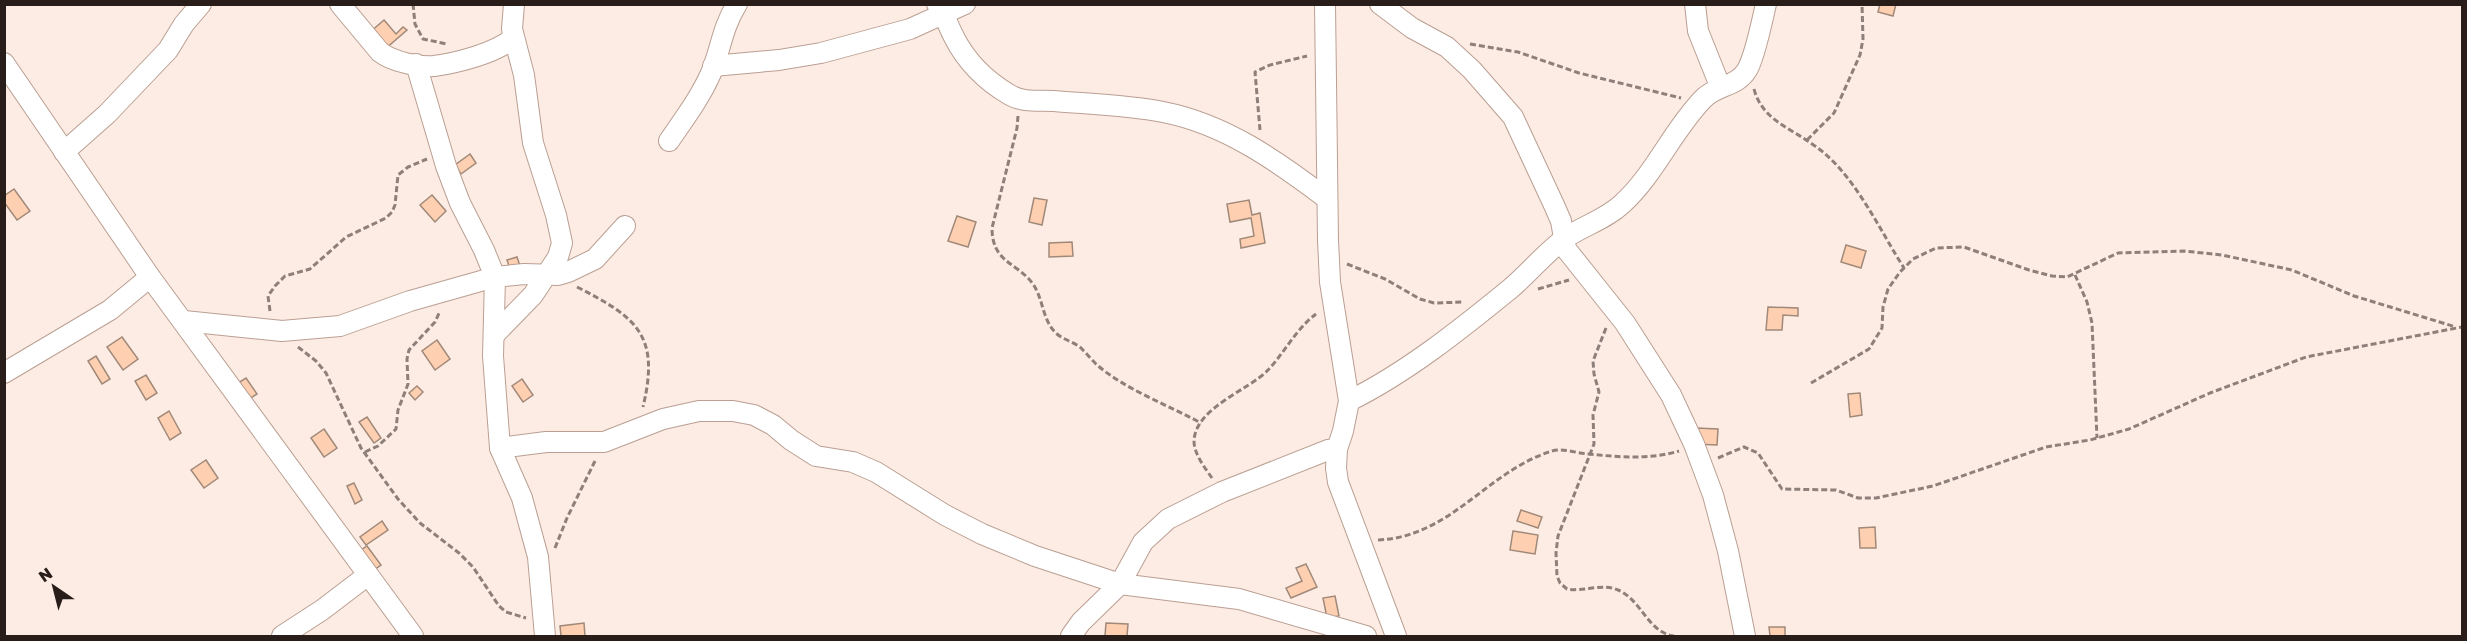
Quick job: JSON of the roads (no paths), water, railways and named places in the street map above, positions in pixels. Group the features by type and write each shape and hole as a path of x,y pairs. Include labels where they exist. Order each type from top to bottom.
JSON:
{"street":[{"path":"64,152 107,114 168,51 184,24 201,4"},
{"path":"340,4 380,52 387,57 416,64 433,66 477,55 506,45 513,38"},
{"path":"495,335 524,306 548,275 558,257 562,237 533,143 524,75 513,38 514,4"},
{"path":"669,141 699,97 713,66 721,35 737,4"},
{"path":"713,66 803,57 910,29 941,10 965,4"},
{"path":"1325,4 1326,198 1329,254 1349,401 1337,449 1338,482 1362,540 1396,636"},
{"path":"1380,4 1412,28 1437,41 1472,70 1513,117 1561,221 1564,239 1573,260 1625,323 1671,395 1694,444 1728,551 1745,636"},
{"path":"1695,4 1698,31 1720,86"},
{"path":"1349,401 1388,380 1447,338 1508,290 1564,239 1622,205 1640,185 1700,102 1720,86 1737,81 1748,70 1766,4"},
{"path":"941,10 953,36 971,64 990,81 1019,99 1162,112 1210,126 1261,153 1326,198"},
{"path":"4,63 150,278 184,321 413,636"},
{"path":"416,64 442,153 460,202 484,249 495,277 495,381 500,448 522,498 538,557 544,630"},
{"path":"184,321 279,331 340,326 439,292 495,277 568,272 595,259 625,226"},
{"path":"4,373 110,310 150,278"},
{"path":"500,448 546,441 583,443 617,438 663,419 699,411 733,411 753,415 772,424 806,451 816,456 853,462 876,472 926,504 982,534 1035,556 1120,584 1239,599 1365,636"},
{"path":"1071,636 1080,622 1120,584 1143,542 1156,529 1181,511 1222,492 1328,450 1337,449"},
{"path":"282,636 322,610 368,575"}]}
